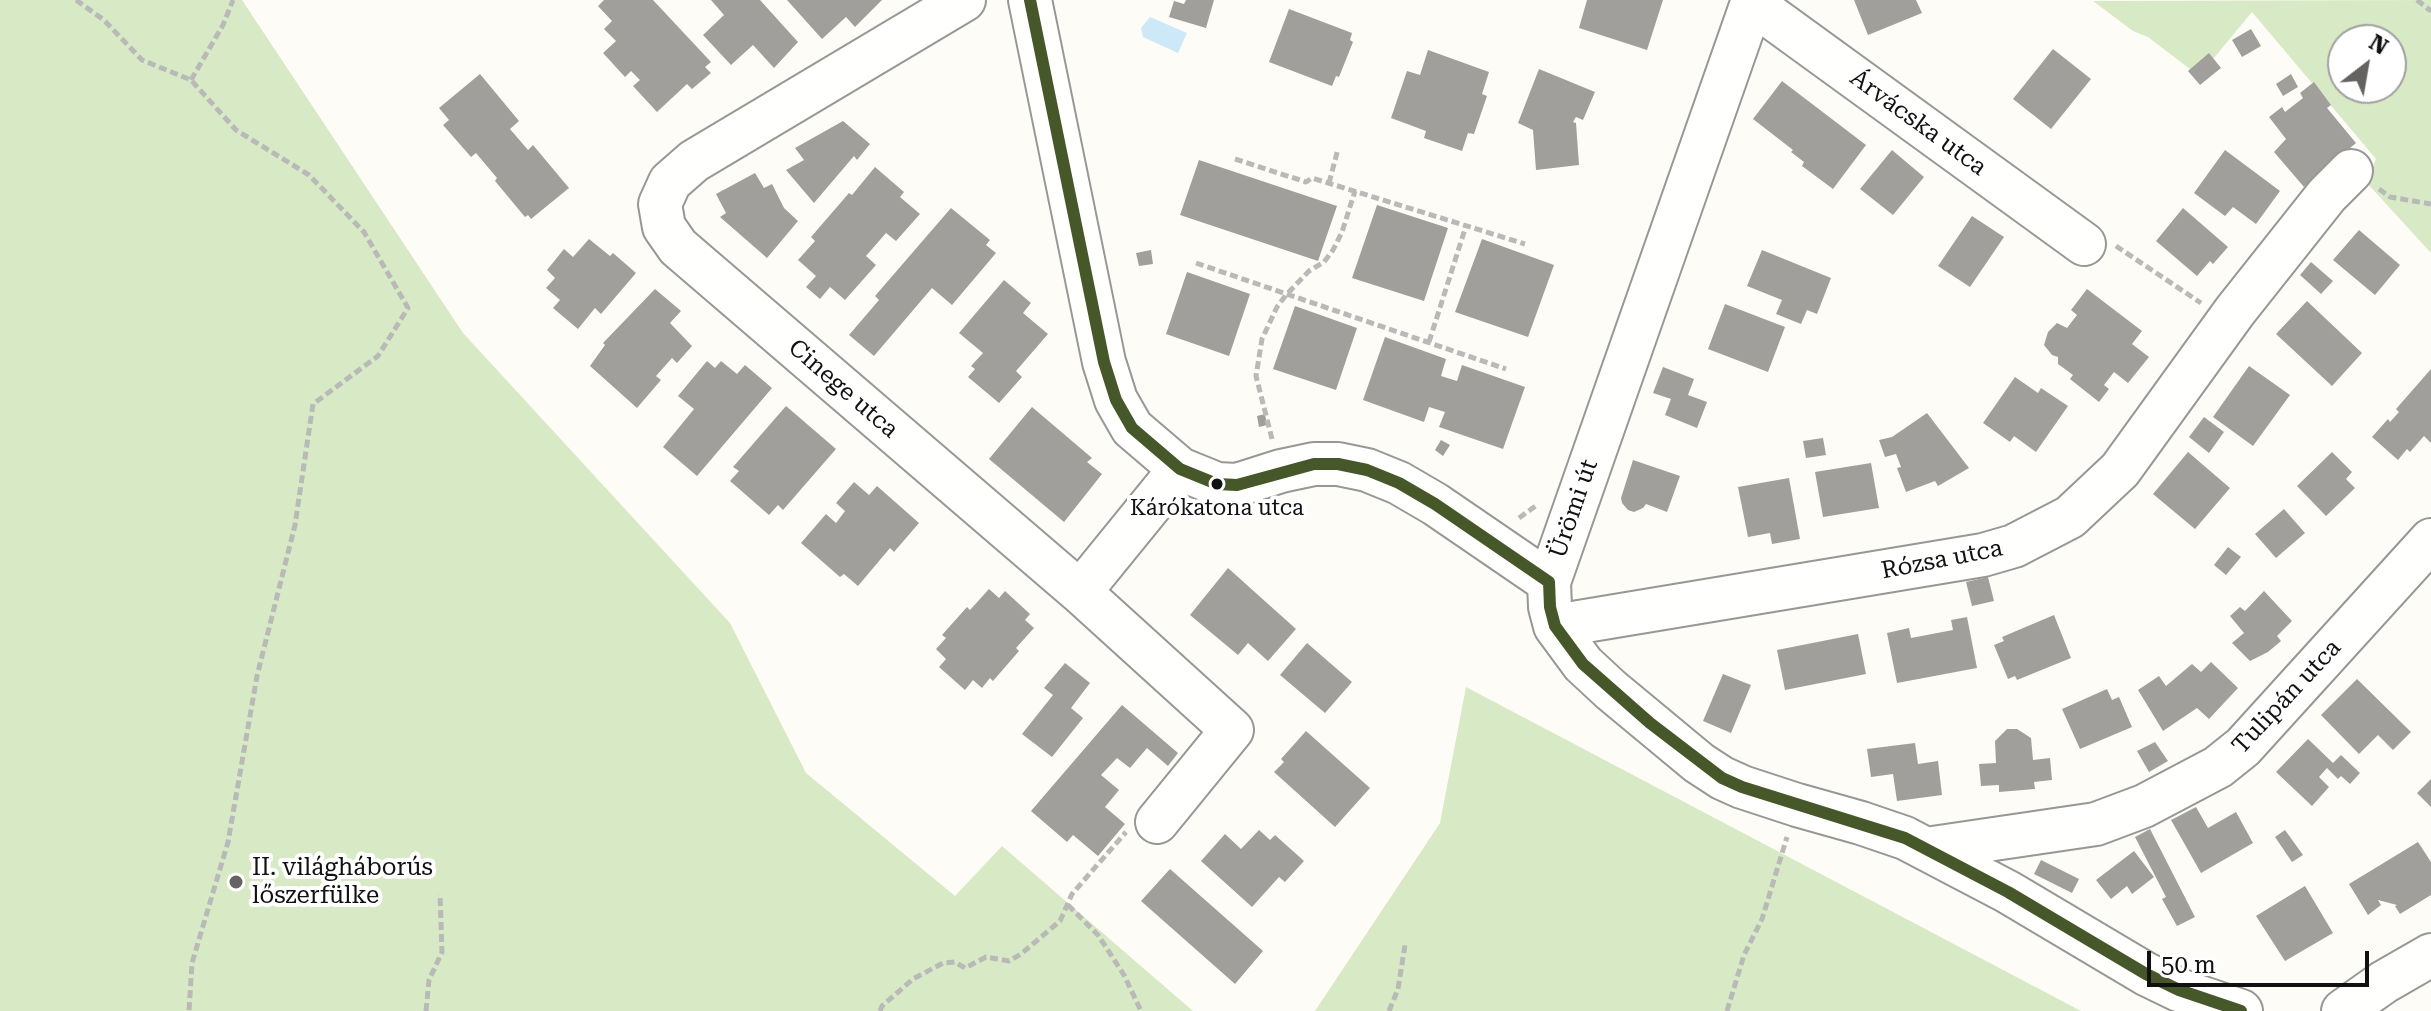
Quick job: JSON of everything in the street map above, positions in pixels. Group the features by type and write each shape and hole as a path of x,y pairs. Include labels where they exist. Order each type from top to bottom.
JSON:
{"street":[{"name":"Cinege utca","path":"964,0 694,161 670,182 660,204 664,227 678,247 1080,592 1232,730 1157,822"},
{"path":"1030,0 1104,362 1116,400 1132,428 1180,469 1217,484 1237,485 1314,464 1338,464 1367,470 1399,483 1435,504 1549,582"},
{"name":"Árvácska utca","path":"1752,1 2084,244"},
{"name":"Ürömi út","path":"1752,1 1549,582 1555,626 1592,673 1699,763 1742,787 1861,823 1926,849 2008,892 2146,974 2179,990 2241,1011"},
{"name":"Rózsa utca","path":"1555,626 1983,555 2014,546 2070,517 2120,470 2235,311 2327,195 2351,171"},
{"path":"1080,592 1180,469"},
{"name":"Tulipán utca","path":"1926,849 2096,824 2144,806 2218,767 2243,747 2431,540"},
{"path":"2343,1011 2384,982 2431,955"}],"path":[{"path":"76,0 104,20 142,60 191,80 236,130 309,175 364,232 408,308 378,356 313,404 295,525 257,676 228,842 192,963 189,1011"},
{"path":"191,80 223,25 233,0"},
{"path":"2417,0 2431,11"},
{"path":"1329,183 1338,149"},
{"path":"1235,159 1306,182 1312,178 1525,244"},
{"path":"2351,171 2390,197 2431,204"},
{"path":"1281,471 1256,376 1262,339 1286,295 1309,271 1324,262 1333,250 1355,191"},
{"path":"1429,342 1466,226"},
{"path":"2084,244 2111,243 2219,316 2235,311"},
{"path":"1196,263 1506,369"},
{"path":"1727,1011 1744,955 1762,919 1797,805"},
{"path":"880,1011 913,979 943,963 955,962 965,968 986,957 1009,961 1021,954 1060,921 1072,894 1142,814 1157,822"},
{"path":"426,1011 429,980 442,952 440,894"},
{"path":"1068,905 1098,935 1124,975 1141,1011"},
{"path":"1389,1011 1398,989 1405,945"}],"green space":[{"path":"0,0 242,0 463,333 730,623 806,773 955,896 1002,846 1193,1011 0,1011"},
{"path":"2431,0 2431,253 2366,182 2376,159 2330,104 2407,104 2407,24 2327,24 2327,101 2252,12 2199,76 2148,37 2133,31 2093,1"},
{"path":"1466,687 2081,1011 1315,1011 1440,823"}],"water":[{"path":"1150,17 1187,33 1178,53 1143,37 1141,28"}],"building":[{"path":"604,0 653,0 711,62 705,67 711,73 692,89 687,84 657,112 633,86 640,80 631,71 625,77 603,53 616,41 604,29 612,21 598,6"},
{"path":"711,0 760,0 798,42 774,68 753,45 731,65 703,35 724,15"},
{"path":"787,0 882,0 855,27 846,17 822,39"},
{"path":"1186,0 1214,0 1206,28 1169,17 1174,1 1184,4"},
{"path":"1587,0 1663,0 1647,50 1579,28"},
{"path":"1854,0 1916,0 1922,13 1868,35"},
{"path":"1289,9 1352,33 1350,40 1353,42 1339,77 1336,76 1332,86 1269,62"},
{"path":"2251,29 2261,46 2242,57 2232,40"},
{"path":"2053,49 2091,79 2051,129 2013,99"},
{"path":"1428,50 1489,72 1482,94 1487,96 1474,134 1468,133 1462,151 1424,138 1426,131 1391,118 1407,71 1420,75"},
{"path":"2209,53 2221,68 2200,85 2188,71"},
{"path":"1539,69 1595,92 1583,120 1576,117 1573,122 1576,123 1579,165 1536,170 1533,130 1518,123"},
{"path":"480,74 519,121 510,129 528,150 533,145 569,188 531,219 528,215 525,217 495,181 497,178 476,153 471,157 443,125 449,120 439,108"},
{"path":"2291,74 2298,87 2283,96 2276,84"},
{"path":"1782,81 1866,145 1833,189 1802,166 1804,162 1791,152 1793,150 1753,119"},
{"path":"2314,82 2327,104 2331,105 2327,108 2356,143 2304,187 2274,152 2286,139 2269,117 2282,107 2285,112 2303,98 2300,93"},
{"path":"843,121 870,144 857,160 854,156 814,203 786,170 804,160 795,148"},
{"path":"1892,150 1924,177 1893,215 1860,189"},
{"path":"2225,150 2280,191 2256,224 2233,207 2225,216 2194,193"},
{"path":"1199,160 1337,206 1318,261 1180,215"},
{"path":"875,167 904,192 900,197 920,214 896,241 886,233 866,256 876,265 845,300 830,287 820,299 806,287 816,276 798,260 815,241 811,237"},
{"path":"755,173 764,188 772,184 784,208 798,221 767,258 720,217 726,213 716,194"},
{"path":"1377,205 1448,228 1424,301 1352,278"},
{"path":"951,208 990,240 986,245 996,253 952,305 932,288 874,356 849,335 879,300 875,296"},
{"path":"2183,208 2228,247 2197,276 2156,241"},
{"path":"1972,216 2004,237 1970,287 1938,266"},
{"path":"2359,230 2400,265 2375,295 2333,260"},
{"path":"589,239 610,256 613,253 636,273 601,314 595,308 578,329 553,308 560,300 546,288 555,278 547,270 564,249 573,257"},
{"path":"1482,239 1554,265 1528,337 1455,312"},
{"path":"1151,250 1153,264 1139,266 1136,253"},
{"path":"1762,250 1831,278 1817,314 1807,310 1801,324 1776,314 1782,300 1747,286"},
{"path":"2311,262 2333,281 2321,294 2300,275"},
{"path":"1187,272 1250,294 1229,356 1166,334"},
{"path":"1004,280 1031,303 1023,313 1048,334 1016,371 1022,377 999,403 968,377 975,369 971,366 983,353 959,333"},
{"path":"655,289 681,311 670,323 692,346 677,363 672,358 656,376 661,380 637,408 590,366 605,345 603,343"},
{"path":"2087,289 2142,331 2132,344 2149,357 2128,383 2114,372 2104,385 2109,389 2099,402 2070,379 2073,375 2058,364 2058,357 2044,345 2048,332 2057,323 2067,328 2077,315 2071,310"},
{"path":"2307,301 2362,353 2332,386 2276,334"},
{"path":"1725,304 1785,327 1768,372 1708,349"},
{"path":"1295,306 1357,328 1336,390 1273,369"},
{"path":"1385,337 1446,359 1441,376 1457,381 1462,365 1525,387 1503,449 1439,427 1445,412 1429,407 1424,422 1363,400"},
{"path":"707,361 715,368 721,361 737,374 745,365 772,388 697,476 663,447 694,409 678,396"},
{"path":"2249,366 2290,395 2253,446 2213,417"},
{"path":"1663,367 1694,379 1688,395 1707,402 1697,428 1665,415 1671,399 1653,393"},
{"path":"2431,369 2431,443 2424,436 2398,460 2372,437 2399,412 2396,409"},
{"path":"2015,377 2038,393 2041,388 2068,406 2036,452 2014,436 2010,442 1983,423"},
{"path":"786,406 836,449 783,510 778,505 769,515 730,481 739,471 733,467"},
{"path":"1032,407 1092,458 1087,462 1102,474 1064,522 989,459"},
{"path":"1927,413 1969,468 1938,486 1935,481 1906,492 1897,468 1901,467 1896,454 1885,457 1879,440 1892,437"},
{"path":"1265,414 1267,425 1259,427 1257,416"},
{"path":"2204,417 2224,432 2209,453 2189,437"},
{"path":"1823,438 1826,455 1806,458 1803,441"},
{"path":"1441,440 1450,445 1443,456 1435,450"},
{"path":"2188,452 2230,488 2195,529 2153,494"},
{"path":"2332,452 2352,472 2346,479 2355,488 2326,516 2297,486"},
{"path":"1633,460 1680,476 1667,512 1646,504 1634,512 1622,503"},
{"path":"1871,463 1879,508 1823,517 1815,472"},
{"path":"1789,478 1800,539 1772,544 1770,533 1748,537 1738,487"},
{"path":"854,482 869,495 877,486 919,523 894,552 890,548 858,586 844,574 840,577 801,543 826,514 836,523 845,511 836,503"},
{"path":"2284,509 2305,533 2276,558 2255,534"},
{"path":"2228,547 2241,557 2226,575 2214,565"},
{"path":"1228,568 1296,629 1268,661 1248,643 1238,655 1190,615"},
{"path":"1988,577 1994,601 1972,606 1966,582"},
{"path":"989,589 999,598 1005,591 1030,614 1025,620 1034,628 993,681 990,678 982,688 973,680 965,690 939,667 946,659 936,649 946,638 942,635 967,607 970,610"},
{"path":"2264,591 2292,621 2277,636 2281,641 2250,661 2232,643 2244,633 2230,616 2240,607 2245,611"},
{"path":"2054,615 2071,658 2017,680 2015,676 2008,679 1994,645 2004,641 2002,637"},
{"path":"1967,617 1977,668 1897,683 1887,633 1909,628 1911,638 1953,630 1951,620"},
{"path":"1858,634 1866,674 1785,690 1777,650"},
{"path":"1307,643 1352,682 1325,713 1280,675"},
{"path":"2211,662 2238,688 2209,719 2197,708 2163,731 2138,690 2159,676 2166,686 2192,664 2201,672"},
{"path":"1065,663 1090,683 1071,708 1083,718 1052,757 1022,734 1053,695 1044,688"},
{"path":"1723,674 1751,685 1731,733 1703,721"},
{"path":"2357,679 2411,732 2393,750 2378,735 2359,754 2321,715"},
{"path":"2107,689 2112,700 2119,697 2132,727 2080,749 2062,709"},
{"path":"1122,705 1178,753 1168,766 1147,748 1130,768 1117,758 1101,775 1119,790 1105,807 1125,824 1098,856 1073,835 1067,842 1031,811"},
{"path":"2007,729 2017,729 2031,738 2033,760 2050,758 2052,780 2034,782 2035,789 1999,792 1999,785 1981,786 1979,764 1996,763 1995,741"},
{"path":"1306,731 1370,788 1335,827 1274,772 1284,762 1281,759"},
{"path":"2308,739 2333,763 2341,755 2360,773 2350,784 2341,776 2338,779 2327,768 2319,777 2329,787 2312,806 2276,772"},
{"path":"2155,742 2168,761 2149,772 2137,751"},
{"path":"1915,743 1918,764 1938,761 1942,795 1897,801 1893,774 1871,777 1867,749"},
{"path":"2431,779 2431,807 2417,793"},
{"path":"2196,807 2208,828 2236,812 2253,843 2201,873 2171,820"},
{"path":"2150,829 2195,917 2177,926 2162,899 2166,897 2135,837"},
{"path":"1259,830 1270,840 1275,835 1304,861 1285,882 1279,877 1252,907 1201,861 1225,834 1241,849"},
{"path":"2285,830 2303,855 2292,862 2275,837"},
{"path":"2418,842 2431,862 2431,895 2400,914 2397,905 2378,900 2381,905 2368,915 2349,884"},
{"path":"2134,851 2154,877 2132,894 2127,886 2111,899 2096,880"},
{"path":"2041,860 2079,879 2072,893 2034,874"},
{"path":"1170,869 1263,951 1235,984 1141,901"},
{"path":"2305,886 2333,933 2285,961 2256,916"}],"transit line":[{"path":"1030,0 1104,362 1116,400 1132,428 1180,469 1217,484 1237,485 1314,464 1338,464 1367,470 1399,483 1435,504 1549,582"},
{"path":"1549,582 1555,626 1583,664 1650,723 1722,778 1905,838 2008,892 2146,974 2179,990 2241,1011"}],"place":[{"name":"Kárókatona utca","path":"1217,484"},
{"name":"II. világháborús lőszerfülke","path":"236,882"}]}
